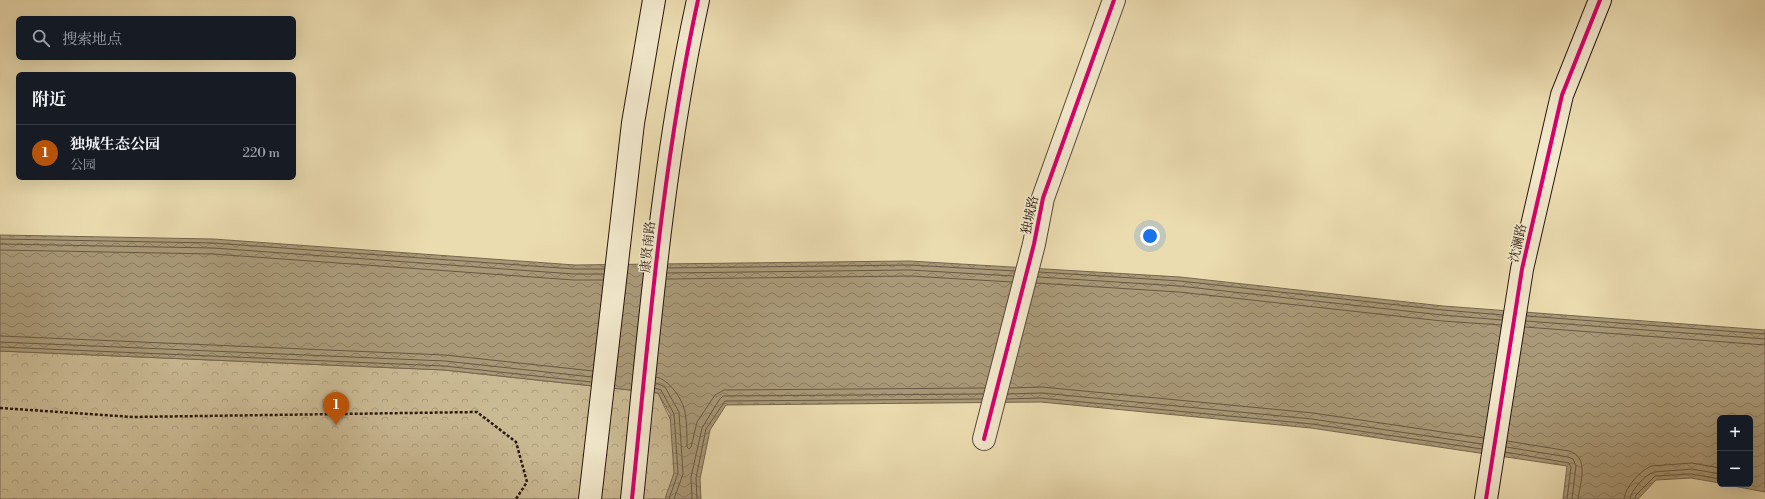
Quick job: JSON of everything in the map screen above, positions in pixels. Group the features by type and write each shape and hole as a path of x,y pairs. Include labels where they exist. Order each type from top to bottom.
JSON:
{"street":[{"path":"590,499 633,123 654,0"},
{"name":"康贤南路","path":"632,499 664,196 688,45 698,0"},
{"name":"独城路","path":"984,439 1034,244 1043,198 1114,0"},
{"name":"沈澜路","path":"1486,499 1522,268 1553,132 1562,95 1600,0"}],"path":[{"path":"0,408 133,417 477,412 516,442 527,482 516,499"}],"green space":[{"path":"0,351 444,370 658,393 688,457 678,499 0,499"}],"water":[{"path":"0,235 213,239 575,265 910,261 1180,277 1443,306 1765,330 1765,492 1739,487 1753,487 1753,415 1717,415 1717,482 1691,478 1656,480 1638,499 1563,499 1567,466 1311,428 1041,402 726,405 710,430 700,479 701,499 665,499 674,473 670,414 658,393 444,370 0,351"}],"cycle path":[{"path":"632,499 651,311 666,186 675,124 698,0"},
{"path":"984,439 1034,244 1043,198 1114,0"},
{"path":"1486,499 1522,269 1562,95 1600,0"}],"place":[{"name":"独城生态公园","path":"336,425"}]}
